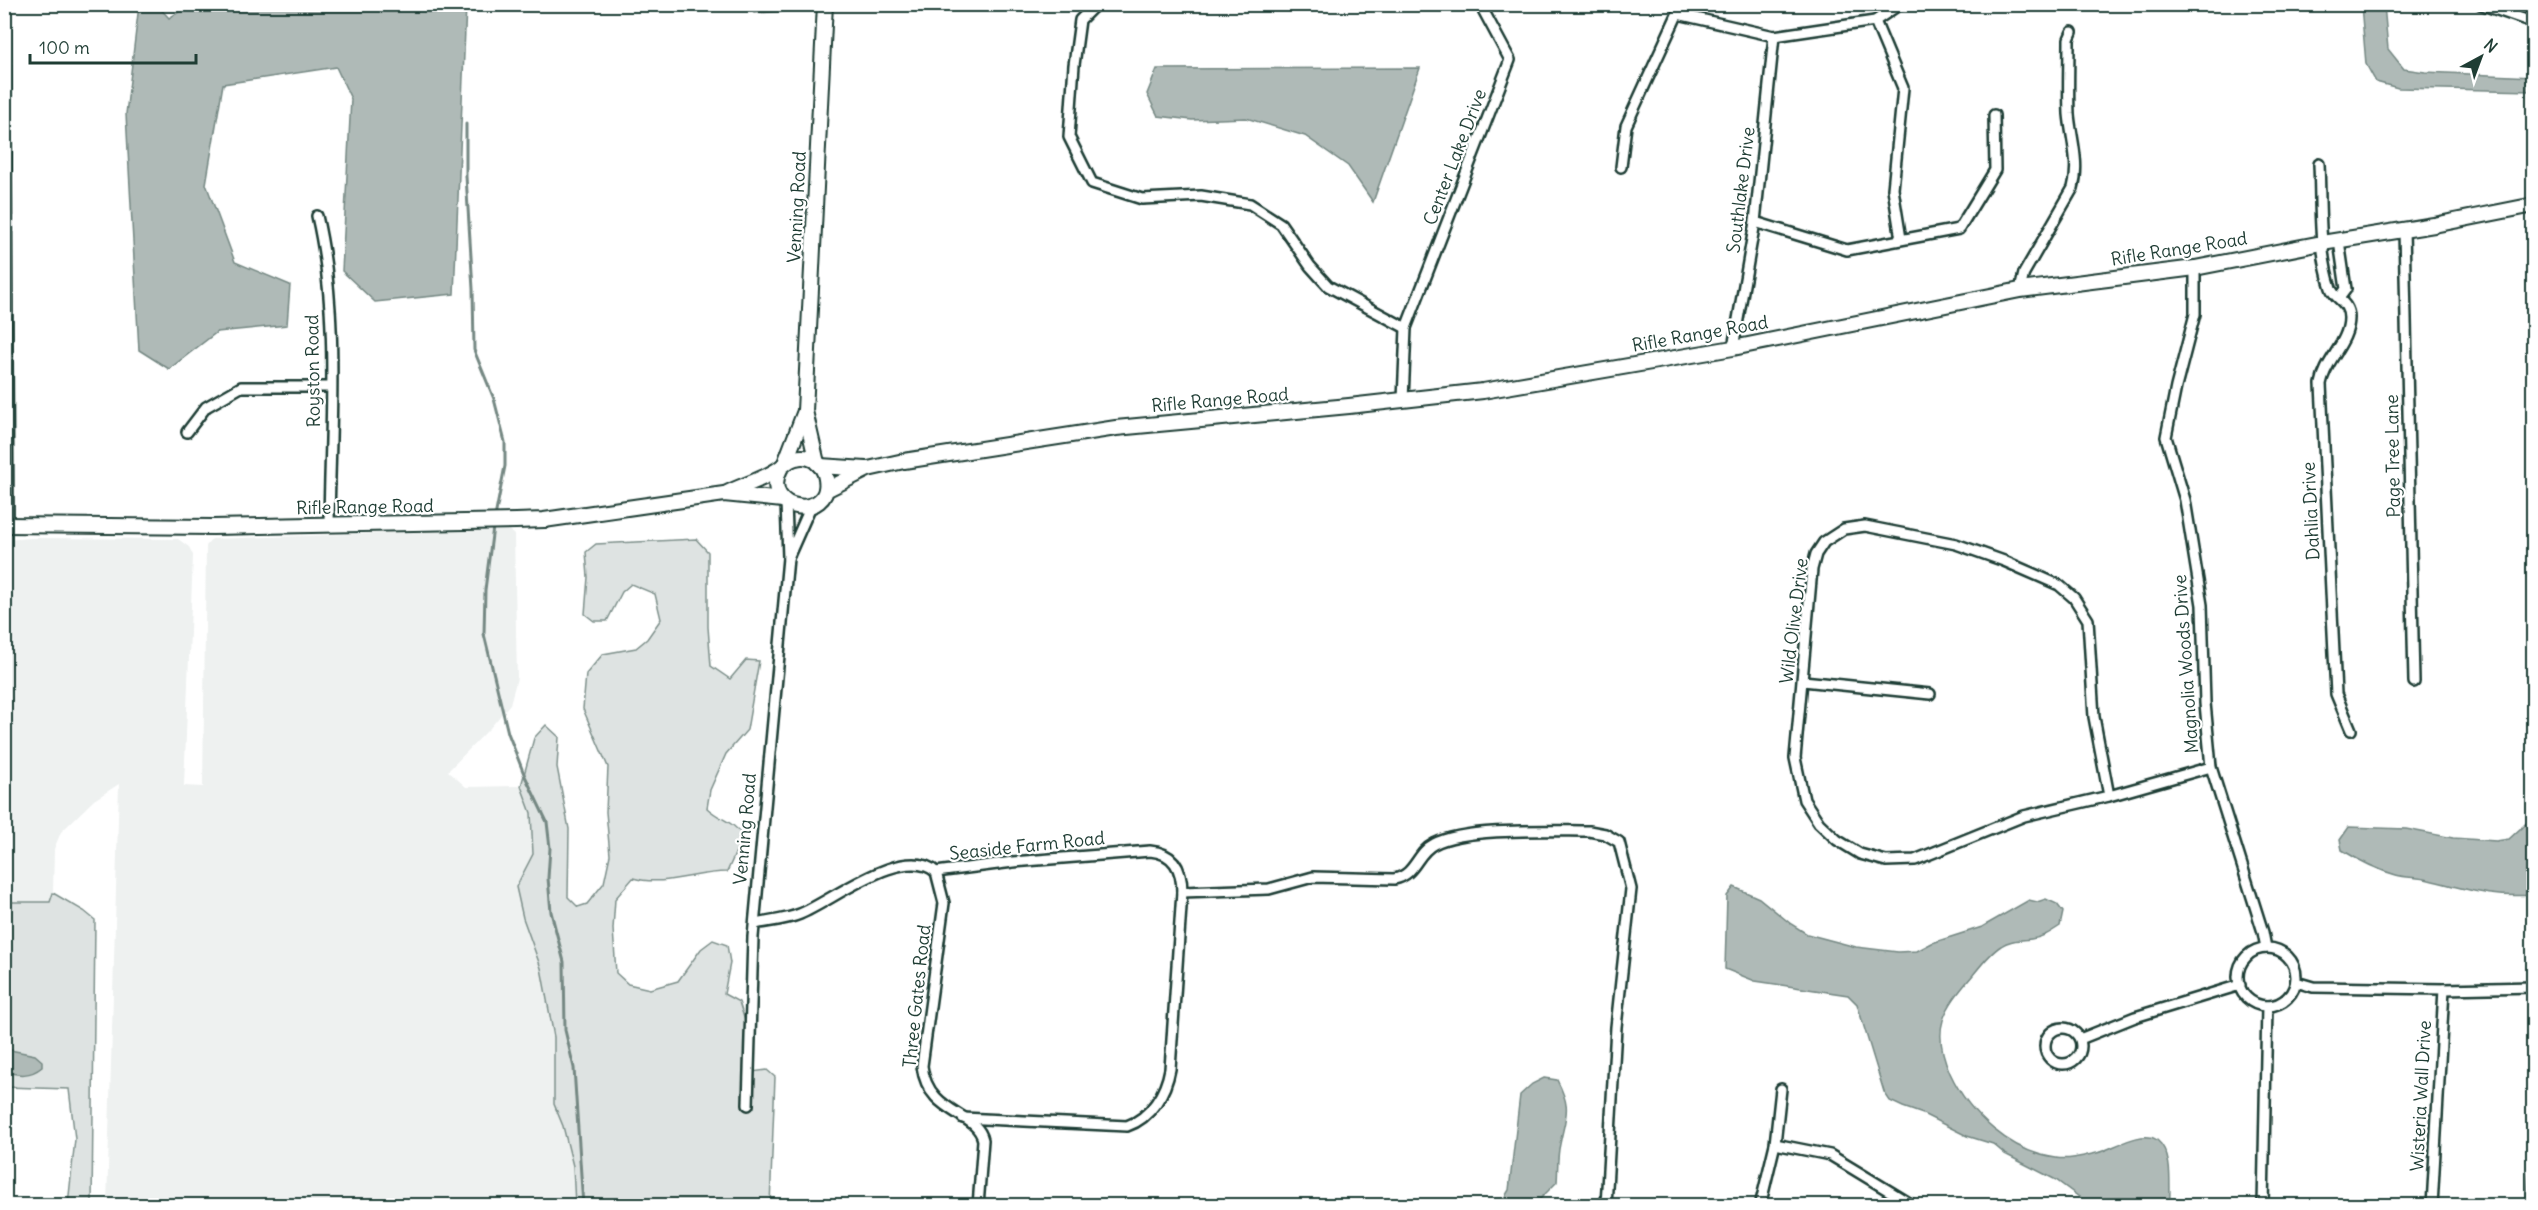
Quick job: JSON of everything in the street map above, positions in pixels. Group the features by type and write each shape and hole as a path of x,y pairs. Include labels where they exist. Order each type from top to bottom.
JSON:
{"main road":[{"name":"Venning Road","path":"819,464 805,411 825,4"},
{"name":"Rifle Range Road","path":"819,464 868,469 1116,428 1483,391 1734,348 2020,290 2195,268 2534,205"},
{"name":"Venning Road","path":"782,466 805,411"},
{"path":"801,457 819,464 826,477 826,490 820,500 811,506 800,508 784,501 776,485 782,466 801,457"},
{"name":"Rifle Range Road","path":"724,494 782,466"},
{"name":"Rifle Range Road","path":"826,490 868,469"},
{"name":"Rifle Range Road","path":"6,525 329,526 544,520 724,494 784,501"}],"street":[{"path":"4,4 6,525"},
{"path":"1095,4 1080,20 1069,137 1092,183 1142,198 1201,196 1250,204 1281,224 1310,266 1328,286 1406,328"},
{"path":"1621,167 1626,126 1682,4"},
{"path":"1678,14 1774,36 1875,21 1900,4"},
{"path":"2480,4 2526,20 2534,18"},
{"name":"Center Lake Drive","path":"1404,400 1406,328 1510,60 1479,5"},
{"path":"1875,21 1903,88 1893,189 1901,239"},
{"path":"2020,290 2024,273 2073,188 2076,178 2069,114 2069,39 2072,32"},
{"name":"Southlake Drive","path":"1734,348 1755,222 1774,36"},
{"path":"1755,222 1846,250 1959,229 1995,170 1994,116"},
{"name":"Dahlia Drive","path":"2319,164 2322,243 2331,291 2340,297 2350,316 2344,338 2323,372 2321,384 2337,694 2351,730"},
{"name":"Royston Road","path":"317,216 329,289 331,387 329,526"},
{"name":"Page Tree Lane","path":"2404,229 2414,682"},
{"name":"Dahlia Drive","path":"2339,241 2346,289 2340,297"},
{"name":"Magnolia Woods Drive","path":"2195,268 2195,314 2166,436 2185,500 2202,604 2205,704 2211,767 2264,932 2266,948"},
{"path":"187,432 206,407 241,387 331,387"},
{"name":"Venning Road","path":"748,1105 755,924 788,558 784,501"},
{"name":"Venning Road","path":"788,558 811,506"},
{"name":"Wild Olive Drive","path":"2109,796 2094,717 2088,620 2074,598 2059,585 2004,561 1933,538 1864,526 1844,529 1824,542 1816,554 1812,569 1795,758 1804,800 1818,823 1837,840 1860,854 1886,861 1915,860 2025,816 2109,796 2211,767"},
{"path":"1803,681 1930,694"},
{"path":"1182,892 1269,889 1313,877 1394,879 1410,873 1432,844 1471,834 1589,831 1605,834 1619,842 1631,889 1616,1027 1606,1206"},
{"name":"Seaside Farm Road","path":"755,924 798,915 830,900 876,872 889,868 926,865 936,872 1013,862 1150,850 1165,854 1175,862 1181,875 1182,892 1170,1069 1165,1092 1157,1103 1133,1124 1127,1126 963,1118"},
{"name":"Three Gates Road","path":"936,872 944,903 922,1066 925,1081 933,1094 949,1110 978,1127 983,1140 978,1206"},
{"path":"2266,948 2279,950 2288,956 2294,964 2296,982 2286,999 2267,1006 2252,1001 2240,985 2238,975 2242,963 2256,950 2266,948"},
{"path":"2296,982 2313,987 2444,989 2534,987"},
{"path":"2080,1040 2135,1017 2240,985"},
{"name":"Wisteria Wall Drive","path":"2432,1206 2444,989"},
{"path":"2263,1206 2267,1006"},
{"path":"1760,1206 1775,1144 1781,1089"},
{"path":"1775,1144 1830,1155 1914,1206"}],"shaded area":[{"path":"192,4 466,5 454,294 375,302 342,271 351,99 336,67 223,84 206,184 235,262 290,285 287,325 217,332 169,369 139,350 126,114 139,5 157,5 169,18"},
{"path":"752,5 789,5 789,11 754,13"},
{"path":"2361,5 2384,5 2388,49 2404,69 2533,77 2533,91 2398,88 2376,82 2366,64"},
{"path":"1420,68 1373,202 1348,166 1305,136 1246,118 1192,120 1158,116 1147,94 1157,69"},
{"path":"508,529 514,535 517,678 510,704 448,771 466,787 521,786 531,813 533,854 516,887 523,918 541,968 554,1037 554,1104 563,1126 573,1166 575,1205 107,1205 119,784 94,800 61,832 54,849 53,893 50,902 5,902 4,540 31,538 178,539 189,547 193,555 184,786 203,787 206,546 212,539"},
{"path":"696,539 708,552 708,627 711,666 730,679 746,660 759,661 747,730 726,754 710,790 707,808 735,827 743,836 727,872 656,881 633,878 615,899 613,929 616,973 628,984 650,989 678,981 701,949 713,940 727,945 730,963 724,994 739,1002 746,1024 744,1073 767,1070 775,1077 770,1205 575,1205 573,1166 563,1126 554,1104 554,1037 541,968 523,918 516,887 533,854 531,813 521,786 534,738 546,725 559,737 557,767 569,829 568,897 578,907 587,904 604,883 610,855 606,812 608,767 583,709 586,674 603,654 636,648 647,639 661,619 655,594 631,584 622,592 607,621 594,621 585,614 588,577 586,552 596,544"},
{"path":"2533,817 2533,895 2492,894 2396,875 2342,850 2340,840 2349,827 2406,829 2453,838 2496,841 2509,839"},
{"path":"1734,887 1759,898 1807,934 1856,947 1898,952 1917,951 1932,943 1982,927 2029,900 2037,902 2046,899 2057,904 2063,912 2060,926 2039,937 2012,941 2001,946 1986,959 1954,998 1943,1020 1941,1031 1944,1057 1950,1073 1968,1103 1993,1129 2023,1148 2039,1154 2056,1158 2071,1158 2097,1153 2136,1138 2151,1137 2157,1140 2166,1153 2168,1162 2170,1205 2090,1205 2056,1180 2005,1154 1993,1144 1967,1136 1923,1114 1890,1101 1884,1092 1857,1004 1848,995 1755,981 1725,969 1727,896"},
{"path":"53,893 95,920 92,1205 68,1205 75,1139 69,1089 5,1087 4,902 50,902"},
{"path":"5,1049 35,1055 42,1061 42,1067 24,1074 5,1072"},
{"path":"1544,1078 1557,1080 1566,1105 1566,1118 1558,1153 1557,1182 1534,1205 1500,1205 1509,1190 1520,1095 1532,1084"},
{"path":"2533,1082 2534,1205 2528,1206 2527,1204"}],"waterway":[{"path":"466,124 466,176 473,289 474,350 494,399 505,442 505,466 495,517"},
{"path":"493,527 485,590 484,634 508,733 524,774 547,822 550,848 548,878 551,912 564,962 565,1030 574,1068 583,1206"}]}
